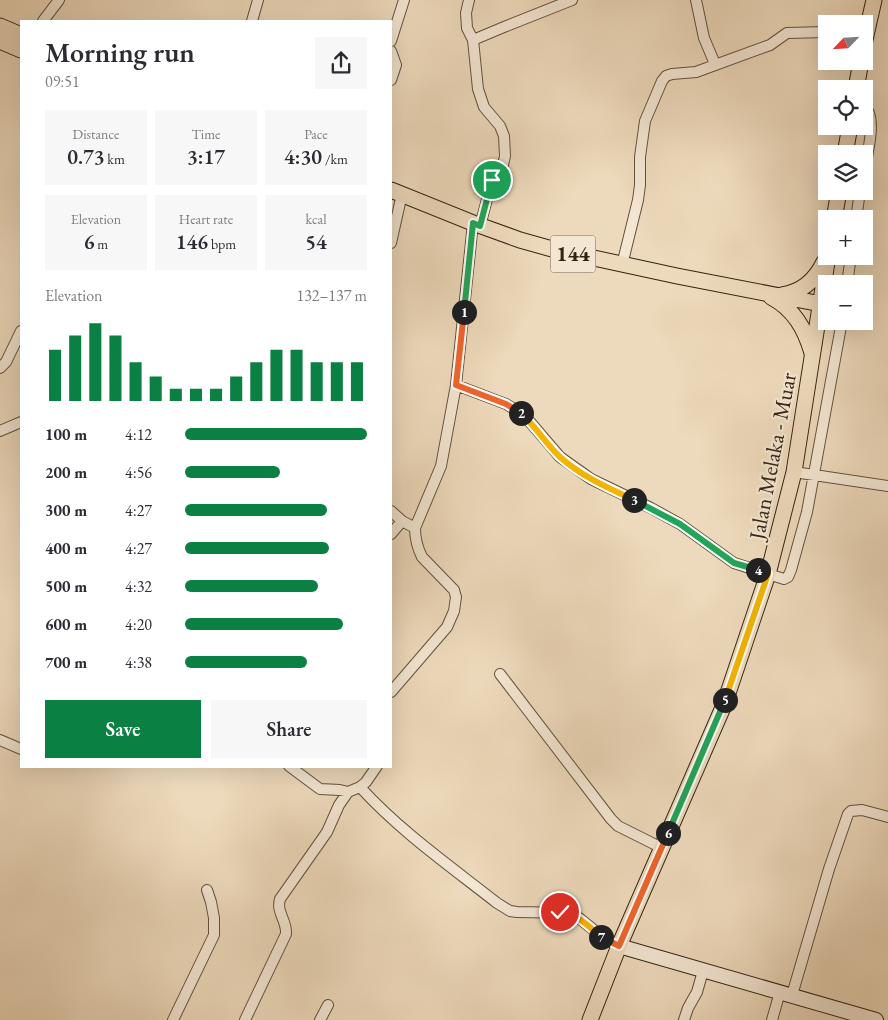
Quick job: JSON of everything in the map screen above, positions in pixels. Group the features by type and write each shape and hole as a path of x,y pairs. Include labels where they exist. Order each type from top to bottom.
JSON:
{"main road":[{"path":"870,15 874,0"},
{"path":"0,26 20,35"},
{"path":"0,42 20,50"},
{"name":"144","path":"396,192 476,224 544,247 622,265 818,303"},
{"path":"770,294 794,292 804,288 819,272 822,265"},
{"path":"770,294 781,302 798,320 813,357"},
{"name":"Jalan Melaka - Muar","path":"590,1020 619,946 724,705 768,574 794,472 818,324"}],"street":[{"path":"44,20 59,0"},
{"path":"252,20 258,0"},
{"path":"392,38 404,0"},
{"path":"392,691 447,627 455,604 454,590 428,563 419,550 415,528 441,466 456,385 476,224 491,184 503,165 505,156 503,132 484,107 478,89 473,40 467,28 466,14 469,0"},
{"path":"473,40 572,0"},
{"path":"696,0 704,38 715,64"},
{"path":"622,265 638,200 640,157 645,121 662,81 666,76 696,72 770,45 787,33 818,32"},
{"path":"392,54 396,65 392,77"},
{"path":"392,232 396,192"},
{"path":"456,385 506,404 519,412 560,457 591,479 680,524 734,563 784,580 788,577 791,570 807,512 840,330"},
{"path":"0,368 6,362 20,333"},
{"path":"0,431 20,422"},
{"path":"794,472 888,486"},
{"path":"392,512 402,521 415,528"},
{"path":"392,533 402,521"},
{"path":"500,674 610,819 618,826 662,848"},
{"path":"0,740 20,750"},
{"path":"292,768 320,789 348,792"},
{"path":"245,1020 286,934 287,926 278,906 280,899 324,837 339,805 348,792 360,787 375,768"},
{"path":"360,787 395,822 510,911 570,913 606,940 619,946 703,972 876,1020"},
{"path":"772,1020 786,994 848,814 851,811 862,810 888,817"},
{"path":"173,1020 214,935 212,902 207,890"},
{"path":"684,1020 697,992 703,972"},
{"path":"320,1020 328,1005"}],"route":[{"path":"492,180 480,226 473,223 456,385 488,396 519,412 560,457 591,479 680,524 734,563 768,574 724,705 619,946 606,940 579,918 570,913 560,912"}]}
